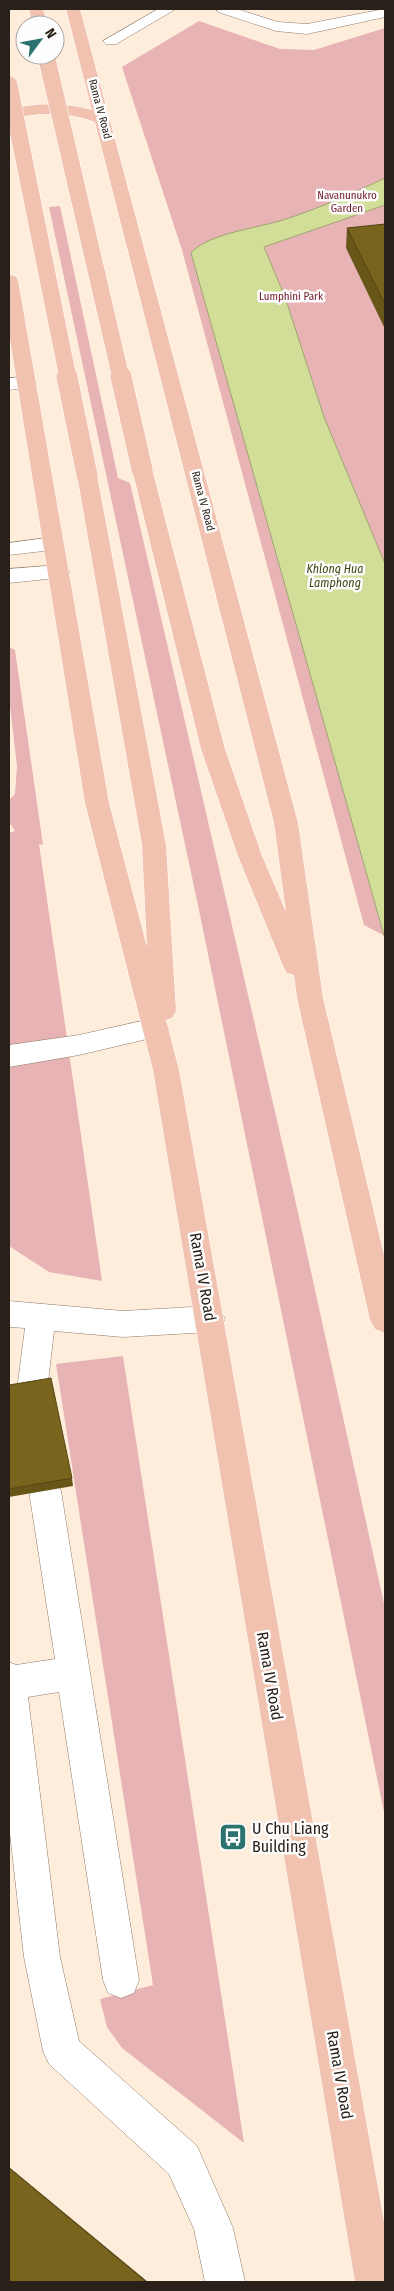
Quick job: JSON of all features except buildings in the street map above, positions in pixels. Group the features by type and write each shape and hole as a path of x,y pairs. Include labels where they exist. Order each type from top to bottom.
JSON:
{"main road":[{"name":"Rama IV Road","path":"73,9 286,823 310,998 377,1242 385,1320"},
{"name":"Rama IV Road","path":"48,65 142,469 213,749 250,856 310,998"},
{"name":"Rama IV Road","path":"9,85 87,475 154,845 166,1070"},
{"path":"9,114 35,109 64,108 85,112 103,120"},
{"name":"Rama IV Road","path":"9,280 18,383 54,544 67,633 97,803 166,1070 375,2282"}],"street":[{"path":"111,41 169,9"},
{"path":"222,9 276,26 308,28 385,13"},
{"path":"9,549 54,544"},
{"path":"9,576 59,572"},
{"path":"9,1056 79,1045 155,1028"},
{"path":"9,1314 123,1324 210,1319"},
{"path":"32,1390 41,1316"},
{"path":"46,1491 121,1980"},
{"path":"9,1683 74,1673"},
{"path":"9,1679 42,1957 62,2051 114,2100 183,2160 213,2228 225,2282"}],"green space":[{"name":"Lumphini Park","path":"199,21 280,49 314,50 385,28 385,936 364,925 182,250 122,67"},
{"path":"60,206 118,478 130,483 293,1190 385,1608 385,1817 199,910 49,207"},
{"path":"9,647 15,650 43,845 39,844 102,1281 49,1272 9,1246 9,833 15,831 9,822 9,800 15,794 17,766 9,697"},
{"path":"123,1356 244,2143 122,2048 107,2027 100,1999 153,1985 56,1364"}],"water":[{"name":"Khlong Hua Lamphong","path":"385,178 385,205 264,247 285,297 324,417 385,564 385,939 191,253 209,241 299,215"}],"place":[{"name":"U Chu Liang Building","path":"233,1837"}],"park label":[{"name":"Navanunukro Garden","path":"347,201"}]}
